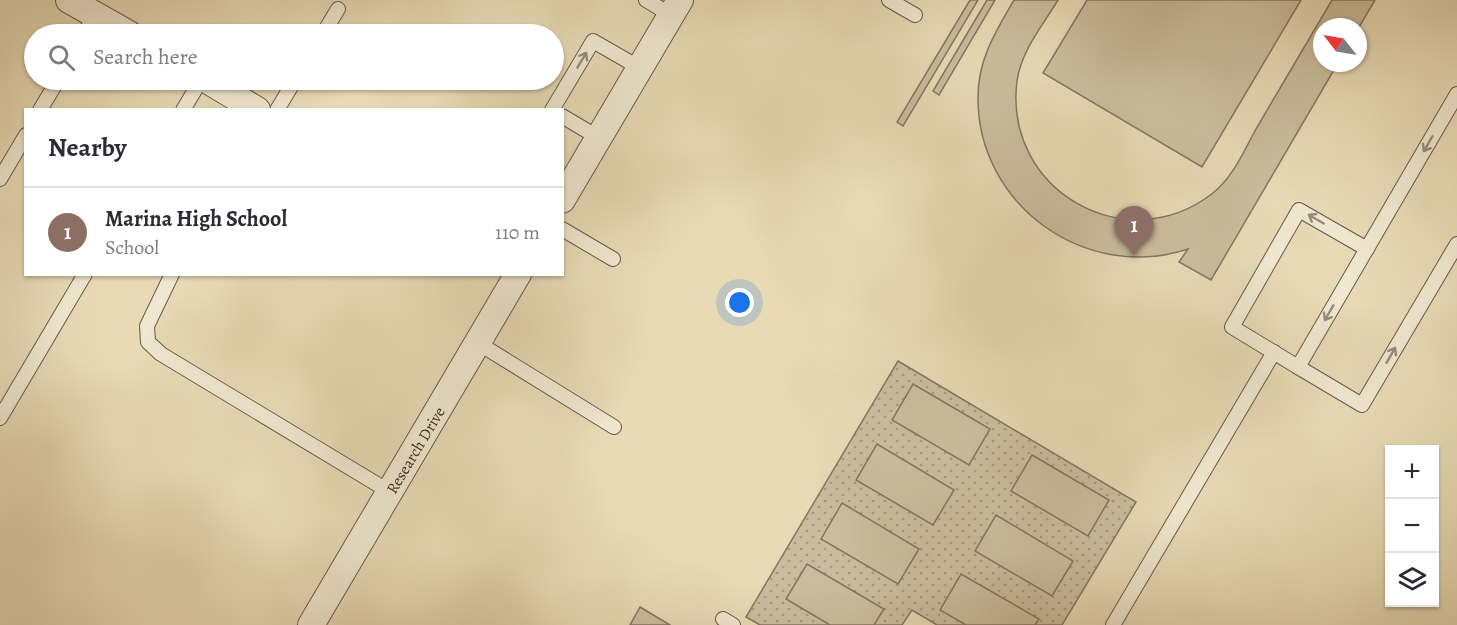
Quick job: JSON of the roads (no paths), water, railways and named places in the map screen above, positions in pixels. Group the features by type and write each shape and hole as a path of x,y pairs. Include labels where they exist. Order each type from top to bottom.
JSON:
{"street":[{"path":"69,0 88,24"},
{"path":"564,197 675,7"},
{"path":"224,90 254,108"},
{"name":"Research Drive","path":"311,625 517,276"}],"lane":[{"path":"645,0 675,7"},
{"path":"890,0 915,15"},
{"path":"329,24 338,9"},
{"path":"564,90 593,41 640,68"},
{"path":"41,108 52,90"},
{"path":"184,108 195,90"},
{"path":"278,108 289,90"},
{"path":"553,108 564,90"},
{"path":"1298,367 1457,94"},
{"path":"564,117 599,138"},
{"path":"0,179 24,138"},
{"path":"1367,249 1299,210 1232,327 1362,405 1457,244"},
{"path":"564,230 613,259"},
{"path":"0,418 84,276"},
{"path":"171,276 147,326 148,342 161,354 390,492"},
{"path":"478,343 614,427"},
{"path":"1113,625 1274,352"}],"place":[{"name":"Marina High School","path":"1134,256"}]}
